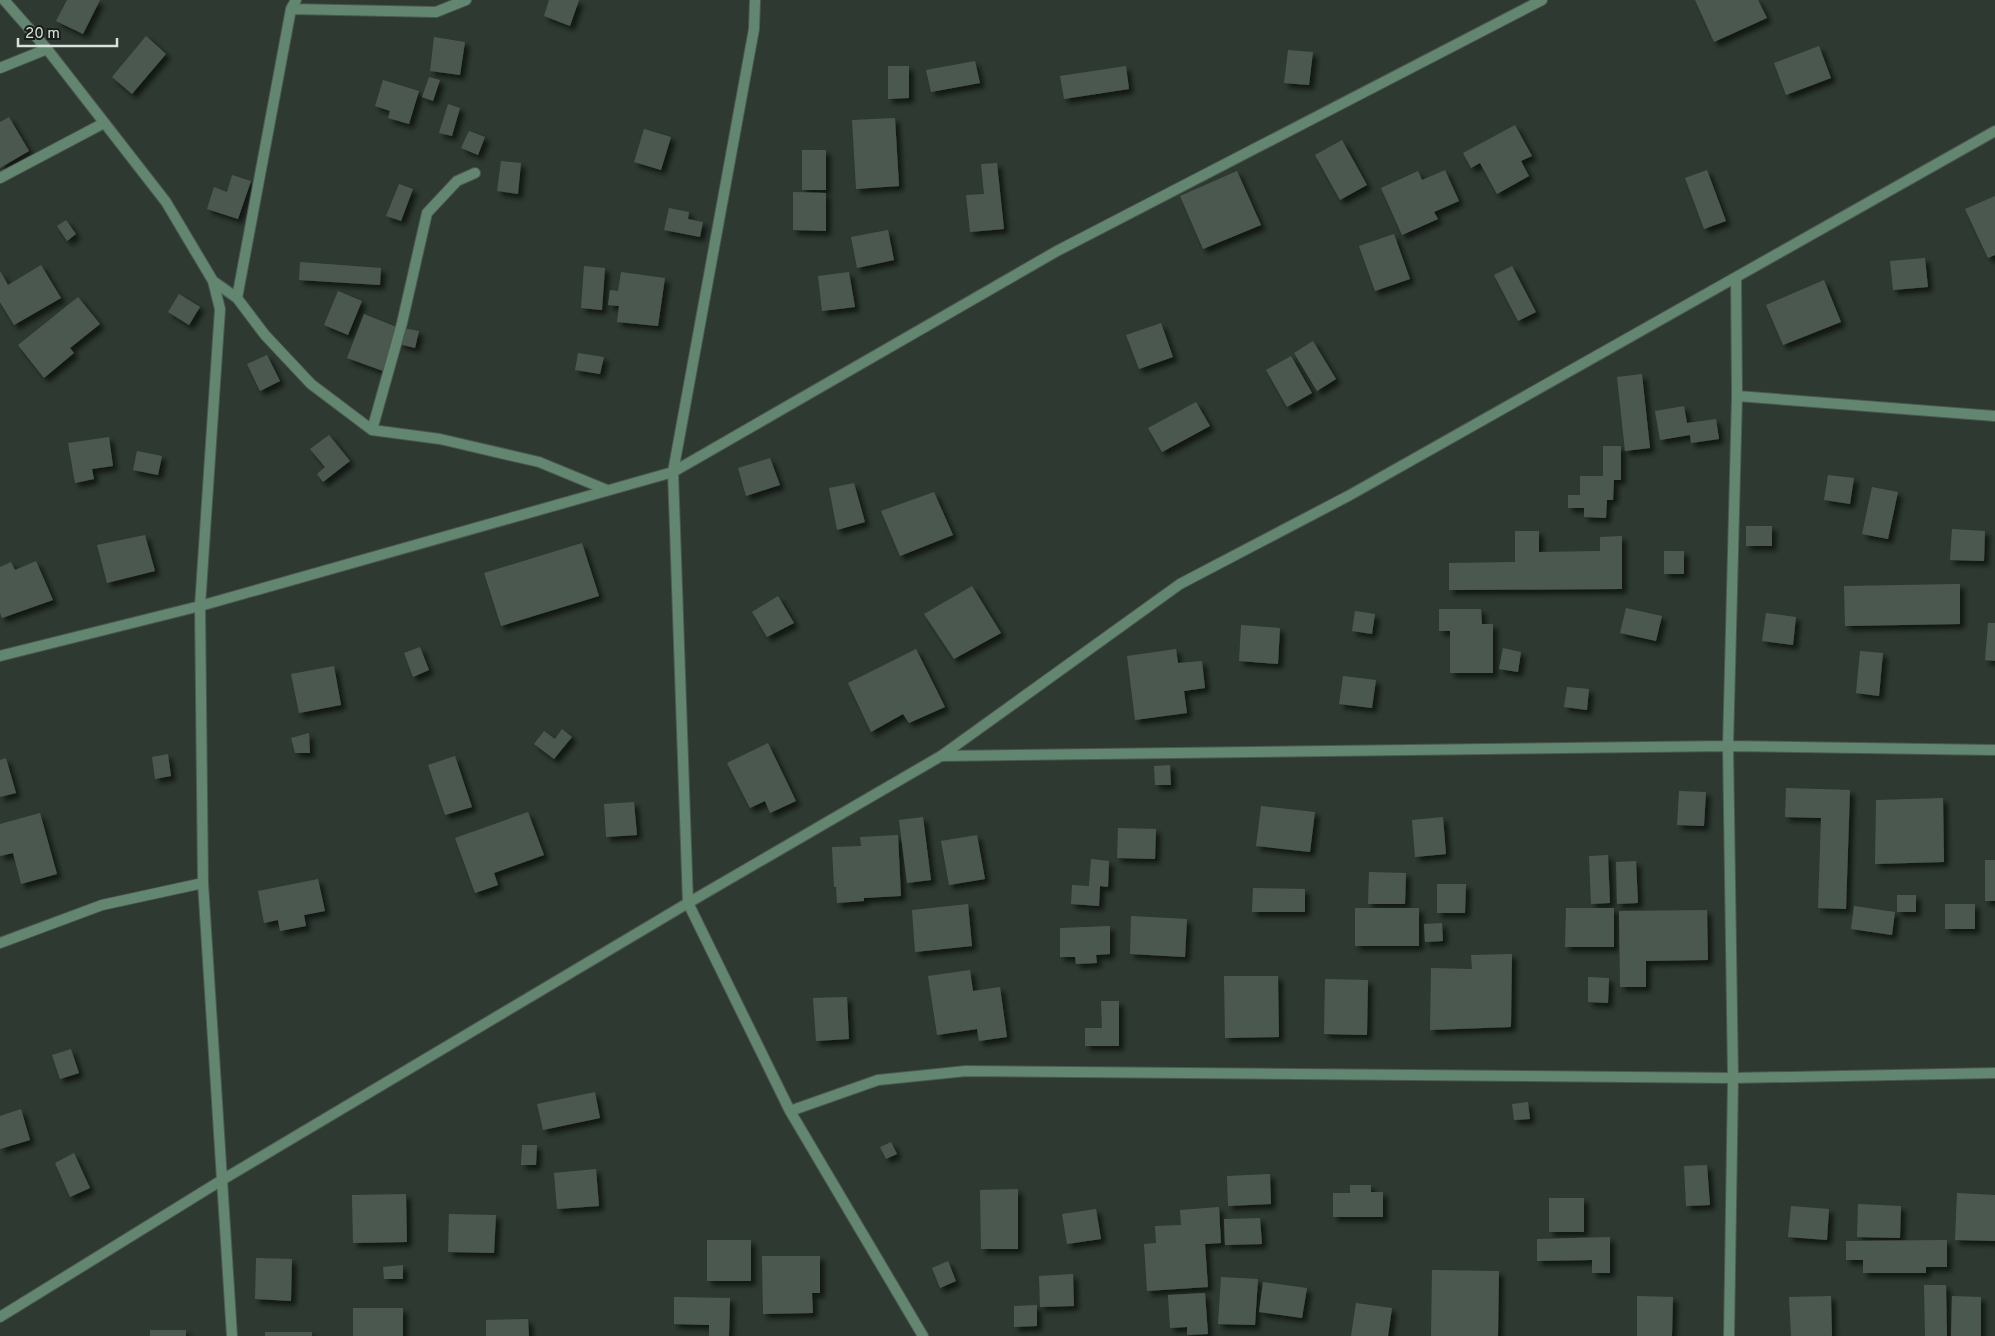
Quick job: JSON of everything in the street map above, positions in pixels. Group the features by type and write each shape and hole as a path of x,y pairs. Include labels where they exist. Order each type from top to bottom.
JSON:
{"street":[{"path":"4,0 46,49 166,202 213,281 220,309 200,606 203,883 232,1336"},
{"path":"237,298 294,5 436,12 466,0"},
{"path":"755,0 754,29 673,472 688,903 790,1111 923,1336"},
{"path":"0,656 200,606 673,472 1057,251 1542,0"},
{"path":"0,68 46,49"},
{"path":"0,178 104,123"},
{"path":"0,1318 222,1180 688,903 941,756 1180,584 1350,495 1995,131"},
{"path":"372,430 402,323 427,213 456,182 475,173"},
{"path":"1729,1336 1733,1078 1728,746 1737,396 1736,278"},
{"path":"213,281 237,298 265,335 311,384 372,430 440,439 539,462 607,490"},
{"path":"1737,396 1995,416"},
{"path":"941,756 1728,746 1995,750"},
{"path":"0,943 102,905 203,883"},
{"path":"790,1111 878,1080 966,1072 1733,1078 1995,1073"}],"building":[{"path":"67,0 100,0 83,34 56,21"},
{"path":"549,0 579,0 570,26 544,16"},
{"path":"1695,0 1758,0 1767,18 1714,42"},
{"path":"146,36 166,54 132,94 112,77"},
{"path":"434,37 465,42 460,75 430,71"},
{"path":"1819,46 1831,78 1786,95 1774,63"},
{"path":"1288,50 1313,52 1309,85 1284,83"},
{"path":"975,61 980,83 931,92 926,70"},
{"path":"888,66 909,66 909,98 888,99"},
{"path":"1126,66 1129,89 1064,99 1060,76"},
{"path":"429,77 440,80 433,101 422,97"},
{"path":"383,80 419,91 409,124 388,118 390,111 375,106"},
{"path":"448,104 460,108 452,136 439,133"},
{"path":"9,117 29,151 0,168 0,122"},
{"path":"895,118 899,186 856,189 852,120"},
{"path":"1515,125 1532,156 1521,161 1529,176 1497,194 1480,163 1471,168 1463,153"},
{"path":"644,129 671,137 661,170 634,162"},
{"path":"469,131 485,137 478,155 461,148"},
{"path":"1342,140 1367,185 1340,200 1315,155"},
{"path":"802,150 826,150 826,190 802,190"},
{"path":"501,161 521,163 518,194 497,191"},
{"path":"997,163 1004,229 970,232 966,195 984,194 981,164"},
{"path":"1445,170 1459,201 1434,212 1438,219 1402,235 1381,188 1418,171 1422,180"},
{"path":"1707,170 1726,221 1704,229 1685,178"},
{"path":"1237,171 1261,225 1203,249 1180,196"},
{"path":"232,175 251,181 238,219 207,209 214,187 227,192"},
{"path":"399,184 413,189 401,221 386,216"},
{"path":"793,192 826,193 826,231 793,230"},
{"path":"1995,196 1995,255 1988,258 1965,209"},
{"path":"669,208 689,212 688,219 703,222 700,237 664,230"},
{"path":"66,220 76,234 67,241 57,226"},
{"path":"888,230 894,260 857,268 851,237"},
{"path":"1394,234 1410,279 1375,291 1359,246"},
{"path":"1925,258 1928,287 1893,290 1890,261"},
{"path":"300,262 381,268 380,285 299,280"},
{"path":"41,265 61,298 14,325 0,302 0,271 8,285"},
{"path":"584,266 605,268 602,310 581,308"},
{"path":"1512,266 1536,312 1518,321 1494,275"},
{"path":"621,272 665,278 658,326 617,322 619,306 608,305 610,290 618,291"},
{"path":"849,272 855,307 822,311 818,276"},
{"path":"1824,280 1841,322 1783,345 1766,305"},
{"path":"338,291 362,301 348,335 324,325"},
{"path":"179,294 200,307 189,325 168,312"},
{"path":"78,297 100,324 70,348 74,353 44,378 18,345"},
{"path":"364,314 399,328 383,371 347,358"},
{"path":"1161,323 1173,357 1139,369 1126,335"},
{"path":"403,328 419,331 415,348 399,344"},
{"path":"1313,341 1336,379 1317,391 1294,353"},
{"path":"578,353 604,357 600,374 575,370"},
{"path":"267,355 280,381 260,391 247,364"},
{"path":"1291,356 1312,393 1287,407 1266,370"},
{"path":"1642,374 1650,448 1625,451 1617,377"},
{"path":"1196,402 1210,426 1162,452 1148,428"},
{"path":"1684,406 1687,423 1716,419 1719,439 1691,443 1690,435 1660,440 1655,411"},
{"path":"329,435 350,461 323,482 317,474 325,467 310,449"},
{"path":"109,437 113,466 92,469 94,479 75,483 68,443"},
{"path":"1603,446 1621,446 1621,480 1614,480 1613,500 1607,500 1606,518 1584,517 1584,508 1568,508 1568,495 1580,495 1580,476 1603,476"},
{"path":"137,451 162,456 158,475 133,470"},
{"path":"770,458 780,485 746,496 738,468"},
{"path":"1828,475 1854,478 1850,504 1824,500"},
{"path":"854,483 865,522 837,530 829,488"},
{"path":"1872,487 1898,492 1888,539 1862,534"},
{"path":"934,492 953,535 900,556 881,511"},
{"path":"1746,526 1772,526 1772,546 1746,546"},
{"path":"1952,529 1985,531 1984,561 1950,560"},
{"path":"1515,531 1539,531 1539,552 1600,551 1600,537 1622,536 1622,589 1449,590 1449,563 1515,562"},
{"path":"145,535 155,571 107,583 97,545"},
{"path":"582,543 599,596 501,626 484,573"},
{"path":"1664,551 1684,551 1684,574 1664,574"},
{"path":"36,561 53,600 2,618 0,613 0,567 11,562 15,570"},
{"path":"1960,584 1960,624 1845,626 1844,586"},
{"path":"972,586 1001,633 954,659 924,614"},
{"path":"778,596 794,623 767,637 752,612"},
{"path":"1626,608 1662,616 1656,641 1620,633"},
{"path":"1439,609 1481,609 1482,624 1493,624 1493,673 1450,673 1450,631 1439,631"},
{"path":"1355,611 1375,614 1372,634 1352,631"},
{"path":"1766,613 1796,617 1793,645 1762,641"},
{"path":"1988,623 1995,623 1995,661 1985,660"},
{"path":"1241,625 1280,628 1278,664 1239,661"},
{"path":"420,647 429,670 413,677 404,653"},
{"path":"1503,648 1521,652 1518,672 1499,669"},
{"path":"916,649 945,707 909,723 903,714 871,732 848,683"},
{"path":"1176,649 1178,663 1202,661 1205,688 1184,691 1187,713 1135,720 1127,656"},
{"path":"1860,651 1883,653 1879,696 1856,693"},
{"path":"334,666 341,705 299,713 291,674"},
{"path":"1343,676 1376,680 1372,708 1339,704"},
{"path":"1567,687 1589,689 1587,710 1564,707"},
{"path":"562,729 572,737 554,759 534,744 544,731 555,739"},
{"path":"309,733 310,753 295,753 291,738"},
{"path":"768,743 796,801 770,813 765,801 750,808 727,763"},
{"path":"168,754 171,776 155,779 152,757"},
{"path":"455,756 472,807 445,815 428,765"},
{"path":"6,758 16,793 0,797 0,760"},
{"path":"1170,765 1171,785 1155,785 1154,766"},
{"path":"1786,788 1850,790 1846,909 1818,908 1821,818 1785,817"},
{"path":"1679,791 1706,792 1704,826 1677,825"},
{"path":"1943,798 1944,862 1875,864 1876,800"},
{"path":"634,802 637,835 606,837 604,804"},
{"path":"1261,806 1315,812 1310,852 1256,846"},
{"path":"528,812 544,855 494,873 498,885 475,893 455,838"},
{"path":"40,813 57,874 21,884 13,853 0,856 0,824"},
{"path":"923,817 931,880 907,883 899,820"},
{"path":"1443,817 1446,854 1415,857 1412,820"},
{"path":"1118,828 1156,829 1155,859 1117,858"},
{"path":"898,835 901,896 864,898 864,901 837,903 836,887 834,887 832,847 861,846 860,837"},
{"path":"977,835 985,879 949,885 941,841"},
{"path":"1608,855 1610,903 1591,904 1589,856"},
{"path":"1091,859 1109,861 1108,887 1100,886 1099,906 1071,904 1072,885 1089,886"},
{"path":"1985,860 1995,860 1995,901 1985,901"},
{"path":"1636,861 1638,903 1617,904 1616,862"},
{"path":"1369,872 1406,873 1405,904 1368,904"},
{"path":"318,879 325,911 304,915 306,926 280,931 278,920 264,923 258,891"},
{"path":"1437,884 1466,884 1465,913 1437,913"},
{"path":"1253,888 1305,889 1305,912 1252,912"},
{"path":"1897,895 1916,895 1916,912 1897,912"},
{"path":"968,904 972,946 915,952 912,910"},
{"path":"1945,904 1975,904 1975,929 1945,929"},
{"path":"1854,906 1895,912 1892,935 1851,929"},
{"path":"1355,908 1419,908 1419,946 1355,946"},
{"path":"1566,908 1614,908 1614,947 1565,947"},
{"path":"1707,910 1708,960 1646,961 1646,987 1620,987 1619,911"},
{"path":"1131,916 1187,919 1185,957 1130,954"},
{"path":"1442,923 1443,941 1425,942 1424,924"},
{"path":"1110,926 1110,954 1096,955 1097,963 1076,964 1075,957 1060,957 1060,928"},
{"path":"1512,954 1511,1027 1430,1030 1431,968 1472,969 1471,955"},
{"path":"970,970 973,991 1000,987 1007,1037 979,1041 977,1029 937,1035 928,976"},
{"path":"1224,976 1278,976 1279,1037 1225,1038"},
{"path":"1588,977 1609,978 1608,1003 1588,1002"},
{"path":"1325,979 1368,980 1367,1035 1324,1034"},
{"path":"847,997 849,1039 816,1041 813,998"},
{"path":"1101,1001 1119,1001 1119,1046 1085,1046 1085,1028 1102,1028"},
{"path":"71,1049 79,1073 60,1079 52,1055"},
{"path":"595,1092 600,1118 543,1130 537,1104"},
{"path":"1528,1102 1530,1119 1514,1120 1512,1104"},
{"path":"21,1109 30,1140 0,1149 0,1116"},
{"path":"891,1142 897,1154 886,1159 880,1147"},
{"path":"522,1145 537,1145 536,1165 521,1165"},
{"path":"74,1153 90,1188 70,1197 55,1163"},
{"path":"1707,1165 1710,1205 1686,1206 1684,1166"},
{"path":"596,1169 599,1206 557,1209 554,1173"},
{"path":"1270,1174 1271,1204 1228,1206 1227,1176"},
{"path":"1350,1185 1371,1185 1371,1192 1383,1192 1383,1217 1333,1217 1333,1193 1350,1193"},
{"path":"1018,1189 1018,1249 981,1249 980,1190"},
{"path":"1957,1193 1995,1195 1995,1241 1955,1240"},
{"path":"406,1194 407,1242 353,1243 352,1195"},
{"path":"1549,1198 1584,1198 1584,1232 1549,1232"},
{"path":"1858,1204 1901,1206 1900,1238 1857,1237"},
{"path":"1791,1206 1829,1209 1827,1240 1788,1237"},
{"path":"1219,1207 1221,1243 1205,1244 1208,1287 1147,1291 1144,1244 1156,1243 1155,1226 1181,1225 1180,1210"},
{"path":"1096,1209 1101,1239 1067,1244 1062,1214"},
{"path":"449,1214 496,1215 494,1253 448,1252"},
{"path":"1260,1218 1262,1244 1225,1245 1224,1219"},
{"path":"1610,1237 1610,1273 1592,1273 1592,1260 1537,1261 1537,1239"},
{"path":"707,1240 751,1240 751,1281 707,1281"},
{"path":"1947,1240 1947,1267 1926,1267 1926,1273 1863,1273 1863,1260 1846,1260 1846,1241"},
{"path":"762,1256 820,1256 820,1293 812,1293 813,1313 763,1314"},
{"path":"256,1258 292,1259 291,1301 255,1299"},
{"path":"948,1261 956,1281 940,1288 932,1268"},
{"path":"403,1265 403,1279 384,1279 383,1267"},
{"path":"1432,1270 1499,1271 1498,1336 1431,1336"},
{"path":"1073,1274 1074,1306 1040,1307 1039,1276"},
{"path":"1221,1277 1258,1279 1255,1325 1218,1324"},
{"path":"1263,1282 1307,1288 1302,1318 1259,1312"},
{"path":"1924,1285 1946,1285 1947,1336 1925,1336"},
{"path":"1205,1293 1208,1334 1187,1335 1187,1327 1170,1328 1168,1295"},
{"path":"1637,1296 1673,1297 1672,1336 1637,1336"},
{"path":"1831,1296 1832,1336 1791,1336 1789,1297"},
{"path":"1952,1296 1981,1297 1981,1336 1951,1336"},
{"path":"674,1297 730,1298 729,1336 709,1336 709,1325 674,1324"},
{"path":"1356,1303 1392,1308 1388,1336 1351,1336"},
{"path":"1037,1305 1037,1326 1014,1327 1014,1306"},
{"path":"353,1308 403,1308 403,1336 353,1336"},
{"path":"528,1319 529,1336 486,1336 486,1320"},
{"path":"150,1330 186,1330 186,1336 150,1336"},
{"path":"265,1332 312,1332 312,1336 265,1336"}]}
